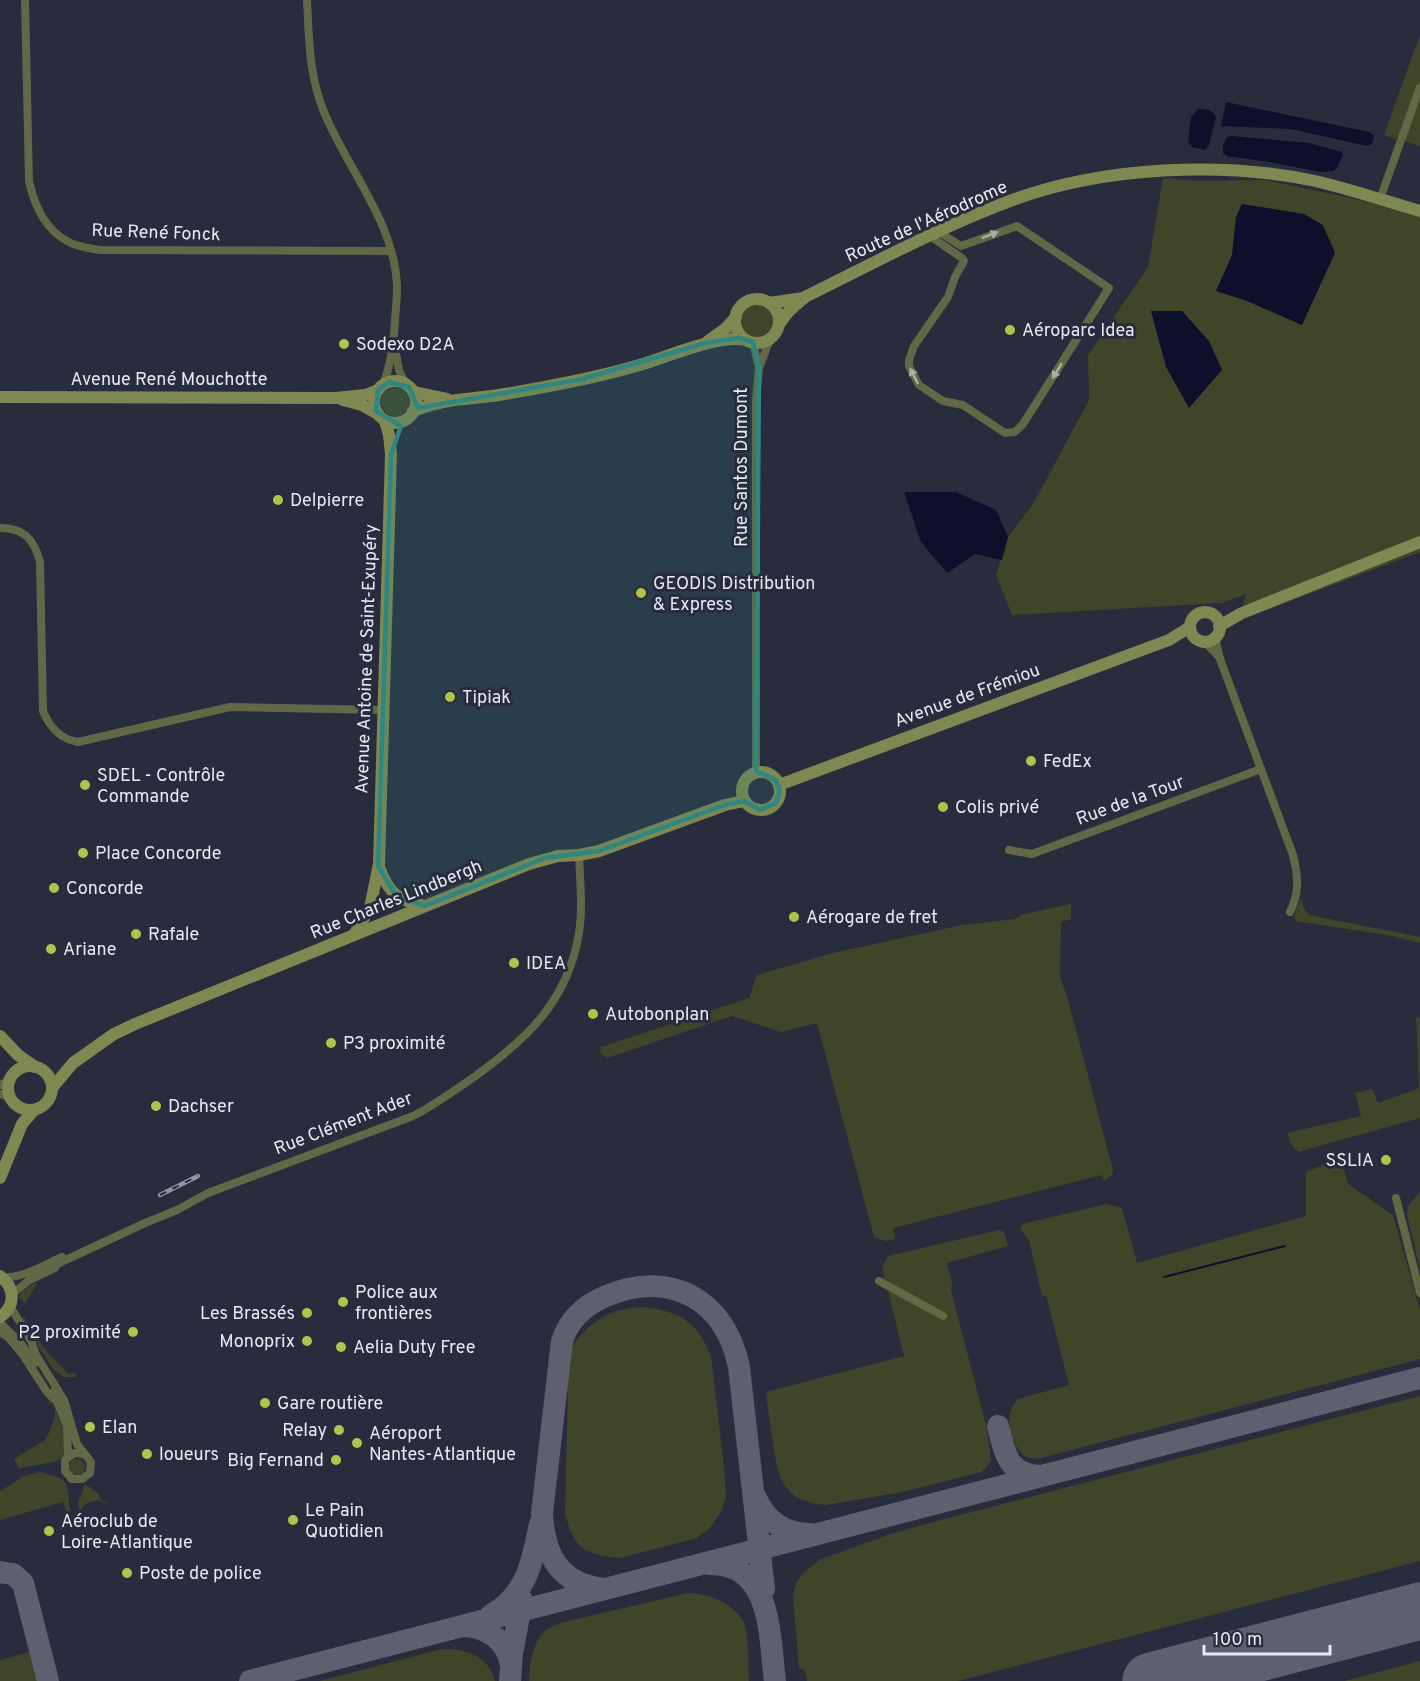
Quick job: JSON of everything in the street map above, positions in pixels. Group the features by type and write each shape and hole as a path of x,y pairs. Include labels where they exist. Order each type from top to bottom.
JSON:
{"street":[{"name":"Rue René Fonck","path":"25,0 29,181 33,199 41,216 66,241 100,250 391,251"},
{"path":"307,0 314,83 323,110 335,137 375,210 391,251 397,285 394,342 389,369 374,404 381,417 391,423 449,400 495,396 582,379 630,368 705,343 739,338 762,342 770,339"},
{"path":"1380,199 1420,87"},
{"name":"Route de l'Aérodrome","path":"778,324 805,297 975,214 1017,198 1080,182 1139,173 1196,170 1242,172 1314,181 1420,211"},
{"path":"1017,226 1108,286 1108,290 1021,428 1015,432 1005,432 963,405 943,401 914,379 909,363 911,351 948,297 964,261 934,234 962,246 1017,226"},
{"name":"Route de l'Aérodrome","path":"769,303 805,297"},
{"path":"749,341 740,334 735,322 736,317 740,308 751,300 759,299 769,303 777,311 778,324 759,368"},
{"path":"705,343 726,328 736,317"},
{"name":"Rue Santos Dumont","path":"749,341 759,368 756,401 758,752 756,773"},
{"path":"394,342 399,370 415,405 409,416"},
{"path":"380,388 396,382 409,389 449,400"},
{"name":"Avenue René Mouchotte","path":"0,397 336,398 365,395 380,388"},
{"name":"Avenue René Mouchotte","path":"336,398 362,405 381,417"},
{"name":"Avenue Antoine de Saint-Exupéry","path":"391,454 409,416"},
{"name":"Avenue Antoine de Saint-Exupéry","path":"354,935 365,918 373,898 378,866 391,454 381,417"},
{"path":"0,528 9,528 27,534 37,550 40,562 43,711 53,730 62,737 78,742 230,707 382,710"},
{"name":"Avenue de Frémiou","path":"779,785 1169,640 1207,631 1242,613 1420,542"},
{"path":"1207,631 1220,659 1293,855 1298,875 1296,901 1290,912"},
{"name":"Rue de la Tour","path":"1009,850 1032,854 1261,769"},
{"path":"762,772 772,776 779,785 779,798 766,810 754,809 744,801 743,784 746,779 756,773 762,772"},
{"name":"Rue Charles Lindbergh","path":"52,1088 73,1063 114,1034 135,1024 545,858 579,855 609,848 725,805 744,801"},
{"name":"Rue Clément Ader","path":"0,1276 8,1277 30,1272 196,1196 412,1116 442,1099 520,1042 549,1008 560,989 571,964 582,912 579,855"},
{"path":"378,866 384,881 396,896 407,903 425,906"},
{"path":"373,898 379,911 392,920 398,906 396,896"},
{"path":"0,1178 22,1124 34,1110 47,1102 52,1088 51,1082 40,1069 2,1040"},
{"path":"0,1168 14,1120 8,1099 8,1080 2,1040"},
{"name":"Rue Charles Lindbergh","path":"40,1069 73,1063"},
{"path":"8,1080 24,1067 40,1069"},
{"path":"8,1099 24,1110 34,1110"},
{"name":"Rue Clément Ader","path":"11,1300 28,1281 55,1268 57,1264 177,1210 208,1193"},
{"path":"1395,1198 1420,1293"},
{"path":"0,1276 7,1282 11,1300 36,1355 64,1400 77,1444 90,1460 92,1467 87,1477 80,1480 70,1478 65,1471 64,1463 68,1457 76,1453 84,1454"},
{"path":"879,1281 943,1316"},
{"path":"0,1317 11,1300"},
{"path":"0,1323 12,1332 51,1387 67,1426 68,1457"},
{"path":"0,1332 15,1344 47,1392 58,1402"}],"highlighted area":[{"path":"739,338 753,342 759,368 756,771 776,780 780,791 776,803 760,810 744,801 725,805 599,851 545,858 425,906 396,896 378,866 391,454 401,426 376,411 378,390 389,382 409,387 418,408 582,379 705,343"}],"green space":[{"path":"1420,35 1420,146 1384,135"},
{"path":"1163,178 1198,181 1265,180 1365,201 1420,217 1420,552 1238,621 1246,594 1222,603 1012,615 996,575 1008,537 1033,504 1089,400 1088,355 1148,267"},
{"path":"757,305 768,310 773,321 768,332 757,337 746,332 741,321 746,310"},
{"path":"395,388 405,392 409,402 405,412 395,416 385,412 381,402 385,392"},
{"path":"1302,896 1303,906 1309,915 1420,937 1420,943 1387,935 1295,921 1295,913"},
{"path":"1071,904 1071,919 1061,922 1060,977 1113,1170 1112,1175 1104,1181 1101,1175 893,1228 895,1239 886,1241 874,1237 817,1023 781,1032 732,1016 607,1058 600,1053 601,1047 749,998 757,975 833,953 962,925 1015,919 1024,914"},
{"path":"1416,1017 1420,1018 1420,1118 1298,1152 1292,1146 1287,1133 1361,1116 1355,1093 1372,1089 1378,1103 1419,1088"},
{"path":"1335,1162 1344,1169 1348,1184 1393,1215 1420,1310 1420,1359 1037,1459 1023,1455 1011,1435 1009,1419 1013,1405 1018,1399 1069,1385 1046,1295 1042,1296 1029,1240 1020,1229 1023,1224 1106,1204 1122,1208 1137,1263 1306,1216 1306,1172"},
{"path":"1420,1192 1420,1269 1407,1215 1409,1204"},
{"path":"999,1230 1004,1232 1008,1246 947,1263 952,1283 951,1290 987,1429 991,1461 982,1472 903,1492 826,1505 812,1503 792,1494 777,1468 766,1392 904,1356 882,1267 888,1256"},
{"path":"36,1282 37,1284 25,1303 19,1297 22,1291"},
{"path":"641,1307 666,1311 685,1320 699,1334 711,1356 726,1497 721,1511 710,1528 697,1538 620,1558 601,1556 585,1550 577,1543 570,1531 565,1513 569,1350 583,1332 599,1319 618,1311"},
{"path":"24,1317 43,1347 68,1374 75,1373 76,1377 64,1377 53,1369 21,1319"},
{"path":"1420,1396 1420,1561 958,1681 807,1681 805,1670 799,1669 793,1596 796,1583 804,1572 821,1559 894,1533 941,1520"},
{"path":"55,1410 65,1437 65,1454 56,1461 19,1469 14,1459 45,1440 55,1417"},
{"path":"77,1459 85,1467 77,1475 69,1467"},
{"path":"40,1472 57,1477 66,1483 70,1512 67,1513 63,1502 0,1520 0,1491 24,1476"},
{"path":"85,1484 99,1494 100,1499 111,1505 97,1500 85,1504 80,1512 78,1503"},
{"path":"688,1593 703,1595 725,1603 742,1619 747,1640 749,1681 529,1681 535,1647 546,1630 564,1622"},
{"path":"442,1649 459,1650 475,1655 487,1665 495,1681 319,1681"},
{"path":"37,1650 42,1681 0,1681 0,1660"},
{"path":"1420,1661 1420,1681 1344,1681"}],"water":[{"path":"1226,102 1369,132 1374,136 1372,144 1367,146 1291,129 1221,126"},
{"path":"1198,109 1211,111 1216,117 1209,145 1205,150 1192,147 1188,142 1191,117"},
{"path":"1227,137 1309,143 1342,152 1343,155 1337,168 1333,171 1320,172 1227,156 1223,153 1223,145"},
{"path":"1242,204 1304,214 1323,225 1335,253 1302,325 1247,301 1216,291 1232,255 1236,217"},
{"path":"1151,311 1182,311 1209,341 1222,370 1189,408 1166,367"},
{"path":"904,492 956,492 996,510 1008,537 1002,560 975,554 947,573 921,542"}],"waterway":[{"path":"1164,1277 1285,1246"}],"taxiway":[{"path":"604,1589 588,1586 565,1574 551,1554 543,1528 542,1513 562,1341 573,1319 591,1304 606,1296 652,1286 673,1289 691,1296 708,1308 721,1323 732,1343 739,1367 764,1589"},
{"path":"250,1681 1420,1378"},
{"path":"998,1426 1006,1453 1014,1466 1020,1471 1040,1476"},
{"path":"755,1496 764,1512 776,1524 792,1531 810,1534"},
{"path":"491,1615 503,1607 521,1587 531,1564 540,1524"},
{"path":"709,1564 730,1567 745,1576 756,1589 764,1605 768,1624 775,1681"},
{"path":"0,1572 13,1574 23,1583 48,1681"},
{"path":"510,1681 512,1653 522,1600"},
{"path":"463,1626 479,1629 493,1636 504,1647 510,1662"}],"runway":[{"path":"1151,1681 1420,1611"}],"railway":[{"path":"160,1195 198,1176"}],"place":[{"name":"Aéroparc Idea","path":"1010,330"},
{"name":"Sodexo D2A","path":"344,344"},
{"name":"Delpierre","path":"278,500"},
{"name":"GEODIS Distribution & Express","path":"641,593"},
{"name":"Tipiak","path":"450,697"},
{"name":"FedEx","path":"1031,761"},
{"name":"SDEL - Contrôle Commande","path":"85,785"},
{"name":"Colis privé","path":"943,807"},
{"name":"Place Concorde","path":"83,853"},
{"name":"Concorde","path":"54,888"},
{"name":"Aérogare de fret","path":"794,917"},
{"name":"Rafale","path":"136,934"},
{"name":"Ariane","path":"51,949"},
{"name":"IDEA","path":"514,963"},
{"name":"Autobonplan","path":"593,1014"},
{"name":"P3 proximité","path":"331,1043"},
{"name":"Dachser","path":"156,1106"},
{"name":"SSLIA","path":"1386,1160"},
{"name":"Police aux frontières","path":"343,1302"},
{"name":"Les Brassés","path":"307,1313"},
{"name":"P2 proximité","path":"133,1332"},
{"name":"Monoprix","path":"307,1341"},
{"name":"Aelia Duty Free","path":"341,1347"},
{"name":"Gare routière","path":"265,1403"},
{"name":"Elan","path":"90,1427"},
{"name":"Relay","path":"339,1430"},
{"name":"Aéroport Nantes-Atlantique","path":"357,1443"},
{"name":"loueurs","path":"147,1454"},
{"name":"Big Fernand","path":"336,1460"},
{"name":"Le Pain Quotidien","path":"293,1520"},
{"name":"Aéroclub de Loire-Atlantique","path":"49,1531"},
{"name":"Poste de police","path":"127,1573"}]}
